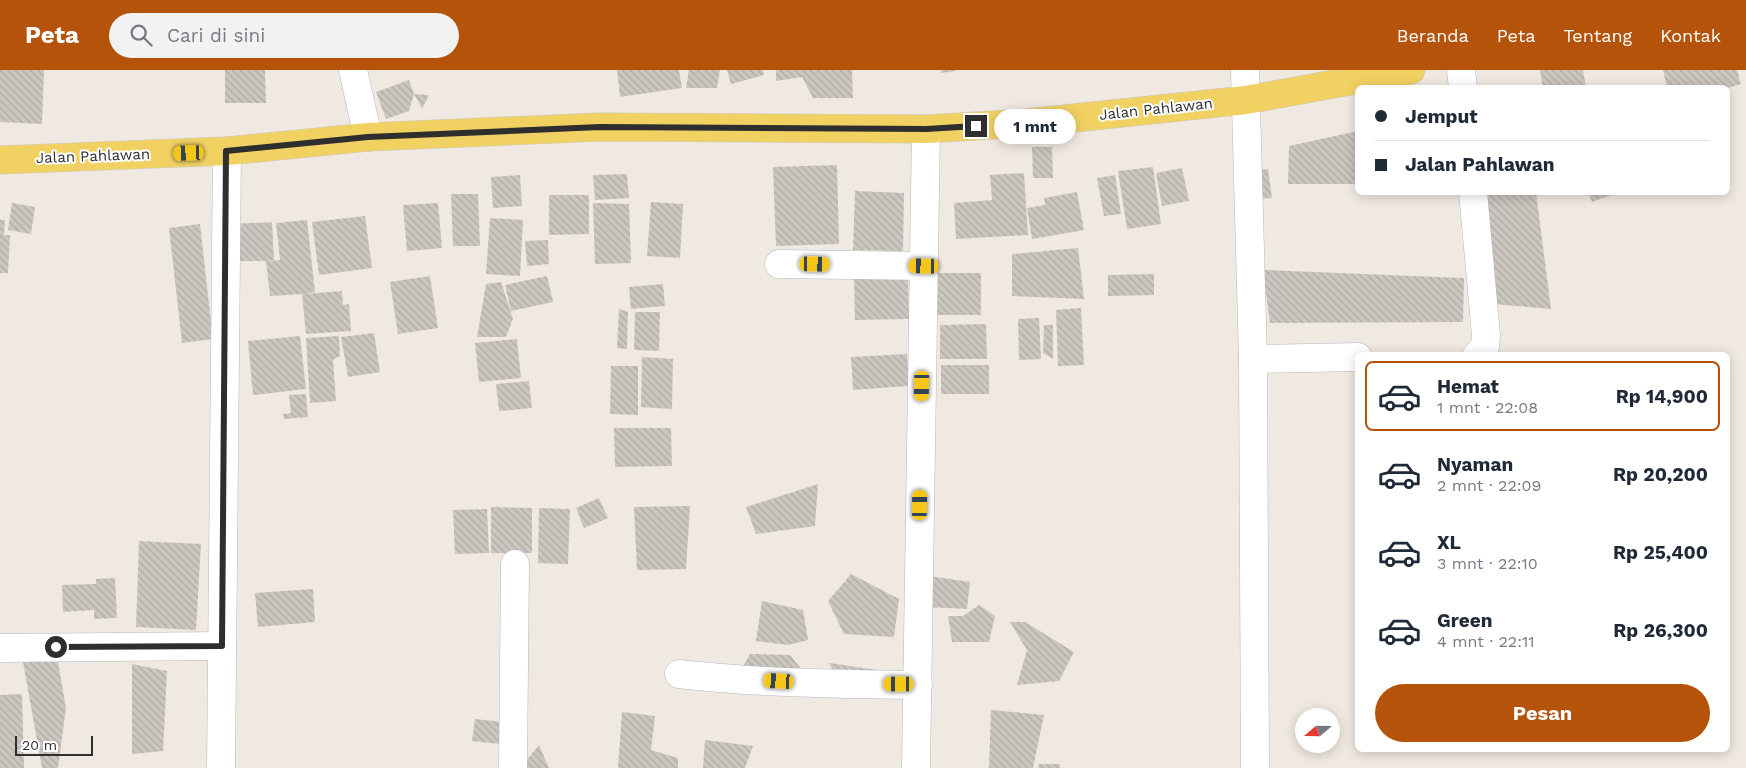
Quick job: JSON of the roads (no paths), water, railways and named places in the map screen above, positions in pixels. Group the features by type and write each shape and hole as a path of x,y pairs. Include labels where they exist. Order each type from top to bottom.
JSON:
{"main road":[{"name":"Jalan Pahlawan","path":"0,160 226,151 368,137 600,127 926,129 1026,123 1246,100 1411,70"}],"street":[{"path":"353,70 368,137"},
{"path":"1245,70 1253,359 1255,768"},
{"path":"1461,70 1463,85"},
{"path":"916,768 926,129"},
{"path":"221,768 226,151"},
{"path":"1473,195 1486,335 1485,347 1480,352"},
{"path":"779,264 924,266"},
{"path":"1253,359 1355,357"},
{"path":"513,768 515,564"},
{"path":"0,648 222,646"},
{"path":"679,674 799,682 918,684"}]}
